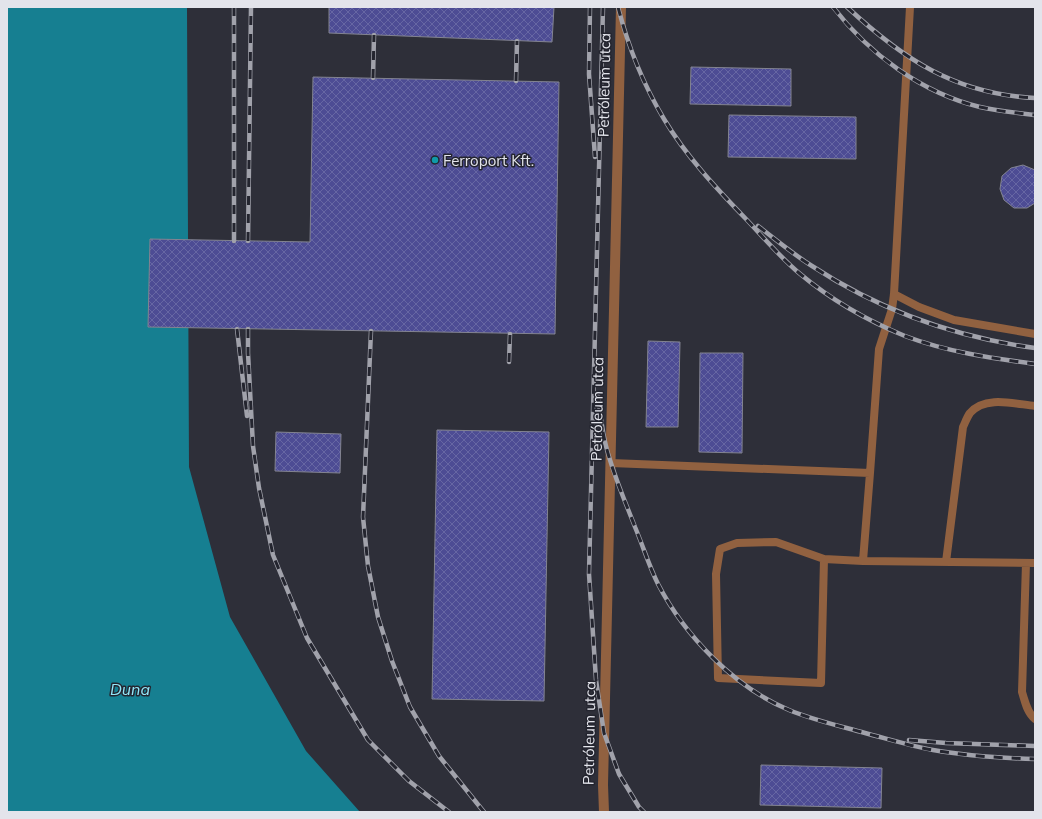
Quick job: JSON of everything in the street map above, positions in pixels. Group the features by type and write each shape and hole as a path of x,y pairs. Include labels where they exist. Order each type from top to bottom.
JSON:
{"street":[{"name":"Petróleum utca","path":"604,812 603,770 621,7"}],"lane":[{"path":"863,561 879,349 892,310 894,294 910,7"},
{"path":"894,294 919,307 954,320 1035,334"},
{"path":"946,562 963,427 970,413 981,404 998,402 1035,406"},
{"path":"611,463 870,473"},
{"path":"824,559 821,683 718,678 716,574 720,549 737,542 776,542 824,559 863,561 1031,563 1022,692 1027,708 1035,719"}],"water":[{"name":"Duna","path":"7,7 187,7 189,467 230,617 306,751 360,812 7,812"}],"building":[{"path":"329,7 554,7 552,42 329,33"},
{"path":"691,67 791,69 791,106 690,104"},
{"name":"Ferroport Kft.","path":"313,77 559,82 555,334 148,327 150,239 310,242"},
{"path":"729,115 856,117 856,159 728,157"},
{"path":"1023,165 1035,170 1035,203 1027,208 1014,208 1004,200 1000,189 1002,176 1011,168"},
{"path":"648,341 680,342 678,427 646,427"},
{"path":"700,353 743,353 742,453 699,452"},
{"path":"437,430 549,432 544,701 432,699"},
{"path":"276,432 341,434 340,473 275,471"},
{"path":"761,765 882,768 881,808 760,805"}],"railway":[{"path":"234,7 234,241"},
{"path":"248,241 251,7"},
{"path":"590,7 589,74 595,157"},
{"path":"603,7 589,574 596,680 604,733 619,774 639,807 644,812"},
{"path":"618,7 626,36 643,78 656,106 673,133 692,159 713,183 778,254 799,273 823,292 850,309 905,336 921,342 953,350 986,357 1035,364"},
{"path":"833,7 847,24 880,56 917,82 959,101 980,107 1035,115"},
{"path":"847,7 889,43 910,58 932,70 955,81 980,89 1006,95 1035,98"},
{"path":"373,78 374,35"},
{"path":"516,81 517,41"},
{"path":"758,226 791,252 812,266 838,282 892,309 919,320 976,337 1035,348"},
{"path":"237,329 247,416"},
{"path":"248,329 253,446 259,488 273,555 307,638 368,740 409,781 449,812"},
{"path":"371,331 363,517 368,566 378,617 392,661 410,707 439,756 484,812"},
{"path":"509,362 510,334"},
{"path":"598,396 603,434 612,467 658,584 669,603 697,641 730,674 769,700 798,714 827,723 933,750 958,754 1035,759"},
{"path":"909,740 946,743 1035,746"}],"place":[{"name":"Ferroport Kft.","path":"435,160"}]}
